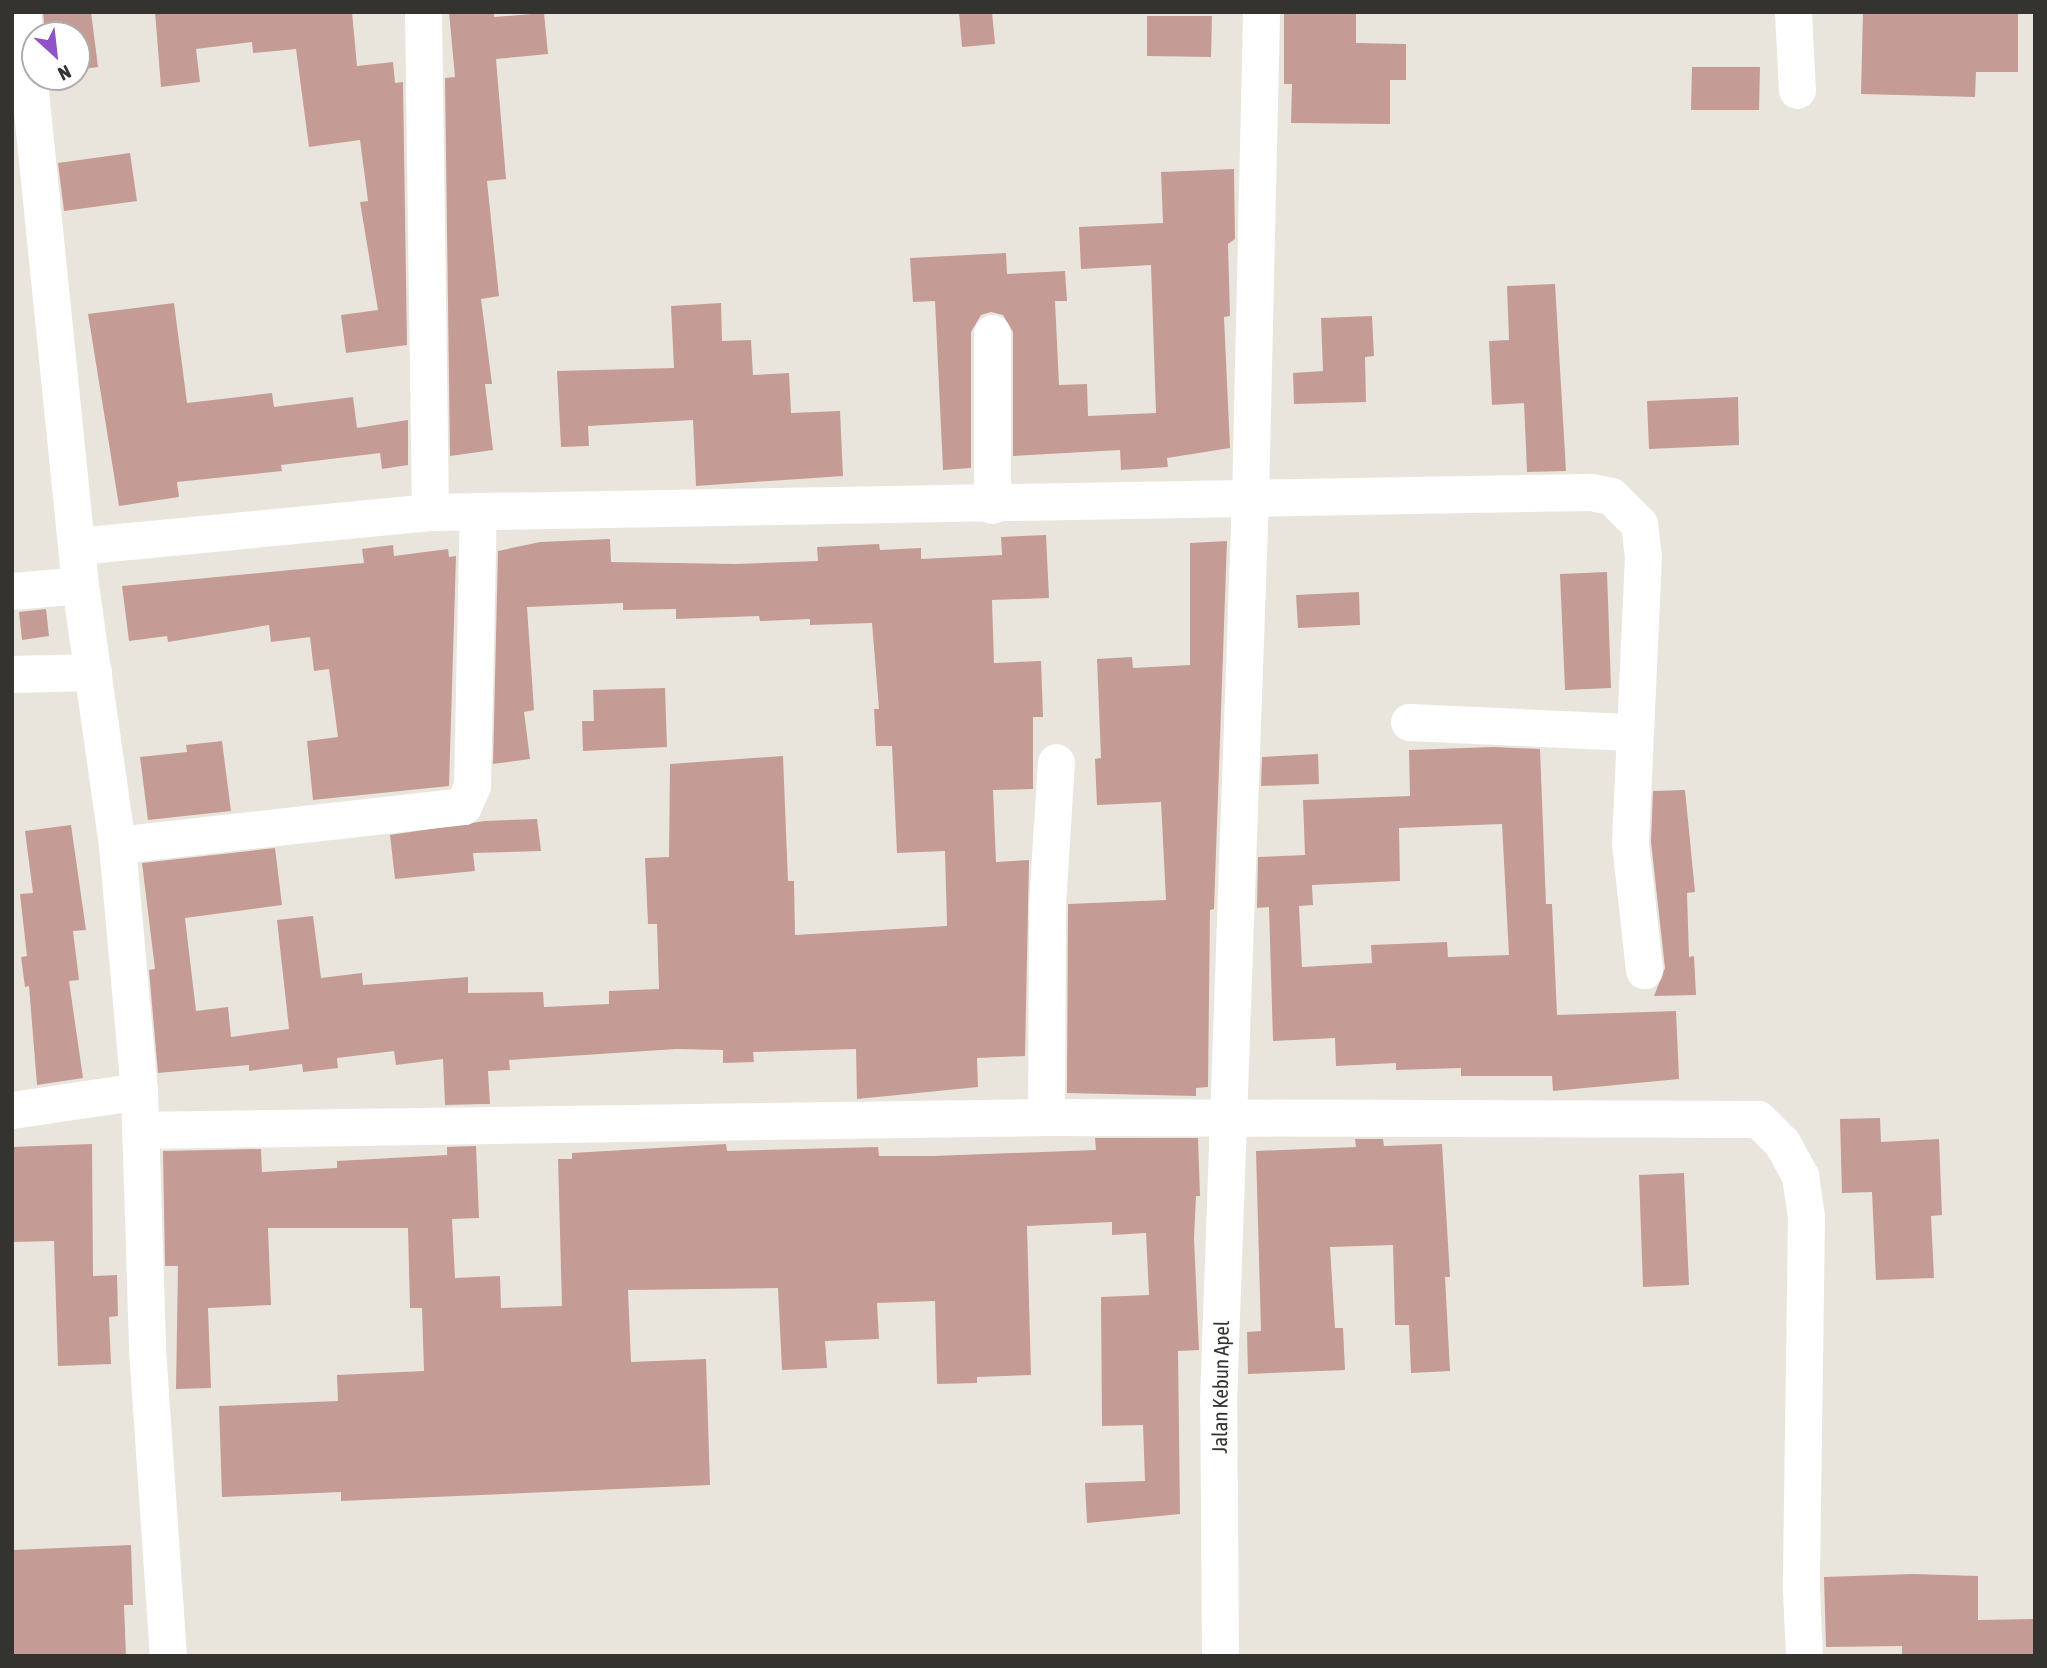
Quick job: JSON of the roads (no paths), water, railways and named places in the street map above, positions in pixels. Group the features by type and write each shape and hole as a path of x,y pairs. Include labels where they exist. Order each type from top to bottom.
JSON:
{"street":[{"path":"22,12 80,586 117,845 139,1091 147,1349 168,1656"},
{"path":"423,12 430,512"},
{"name":"Jalan Kebun Apel","path":"1220,1656 1218,1401 1250,499 1261,12"},
{"path":"1793,12 1797,90"},
{"path":"992,333 992,505"},
{"path":"77,546 430,512 992,505 1591,492 1611,496 1639,524 1643,556 1632,733 1630,843 1644,970"},
{"path":"117,845 456,808 469,800 478,511"},
{"path":"12,591 80,586"},
{"path":"12,674 93,672"},
{"path":"1409,722 1632,733"},
{"path":"1046,1117 1047,904 1056,762"},
{"path":"12,1110 139,1091"},
{"path":"141,1130 1046,1117 1758,1119 1782,1143 1800,1176 1806,1216 1801,1590 1804,1656"}]}
